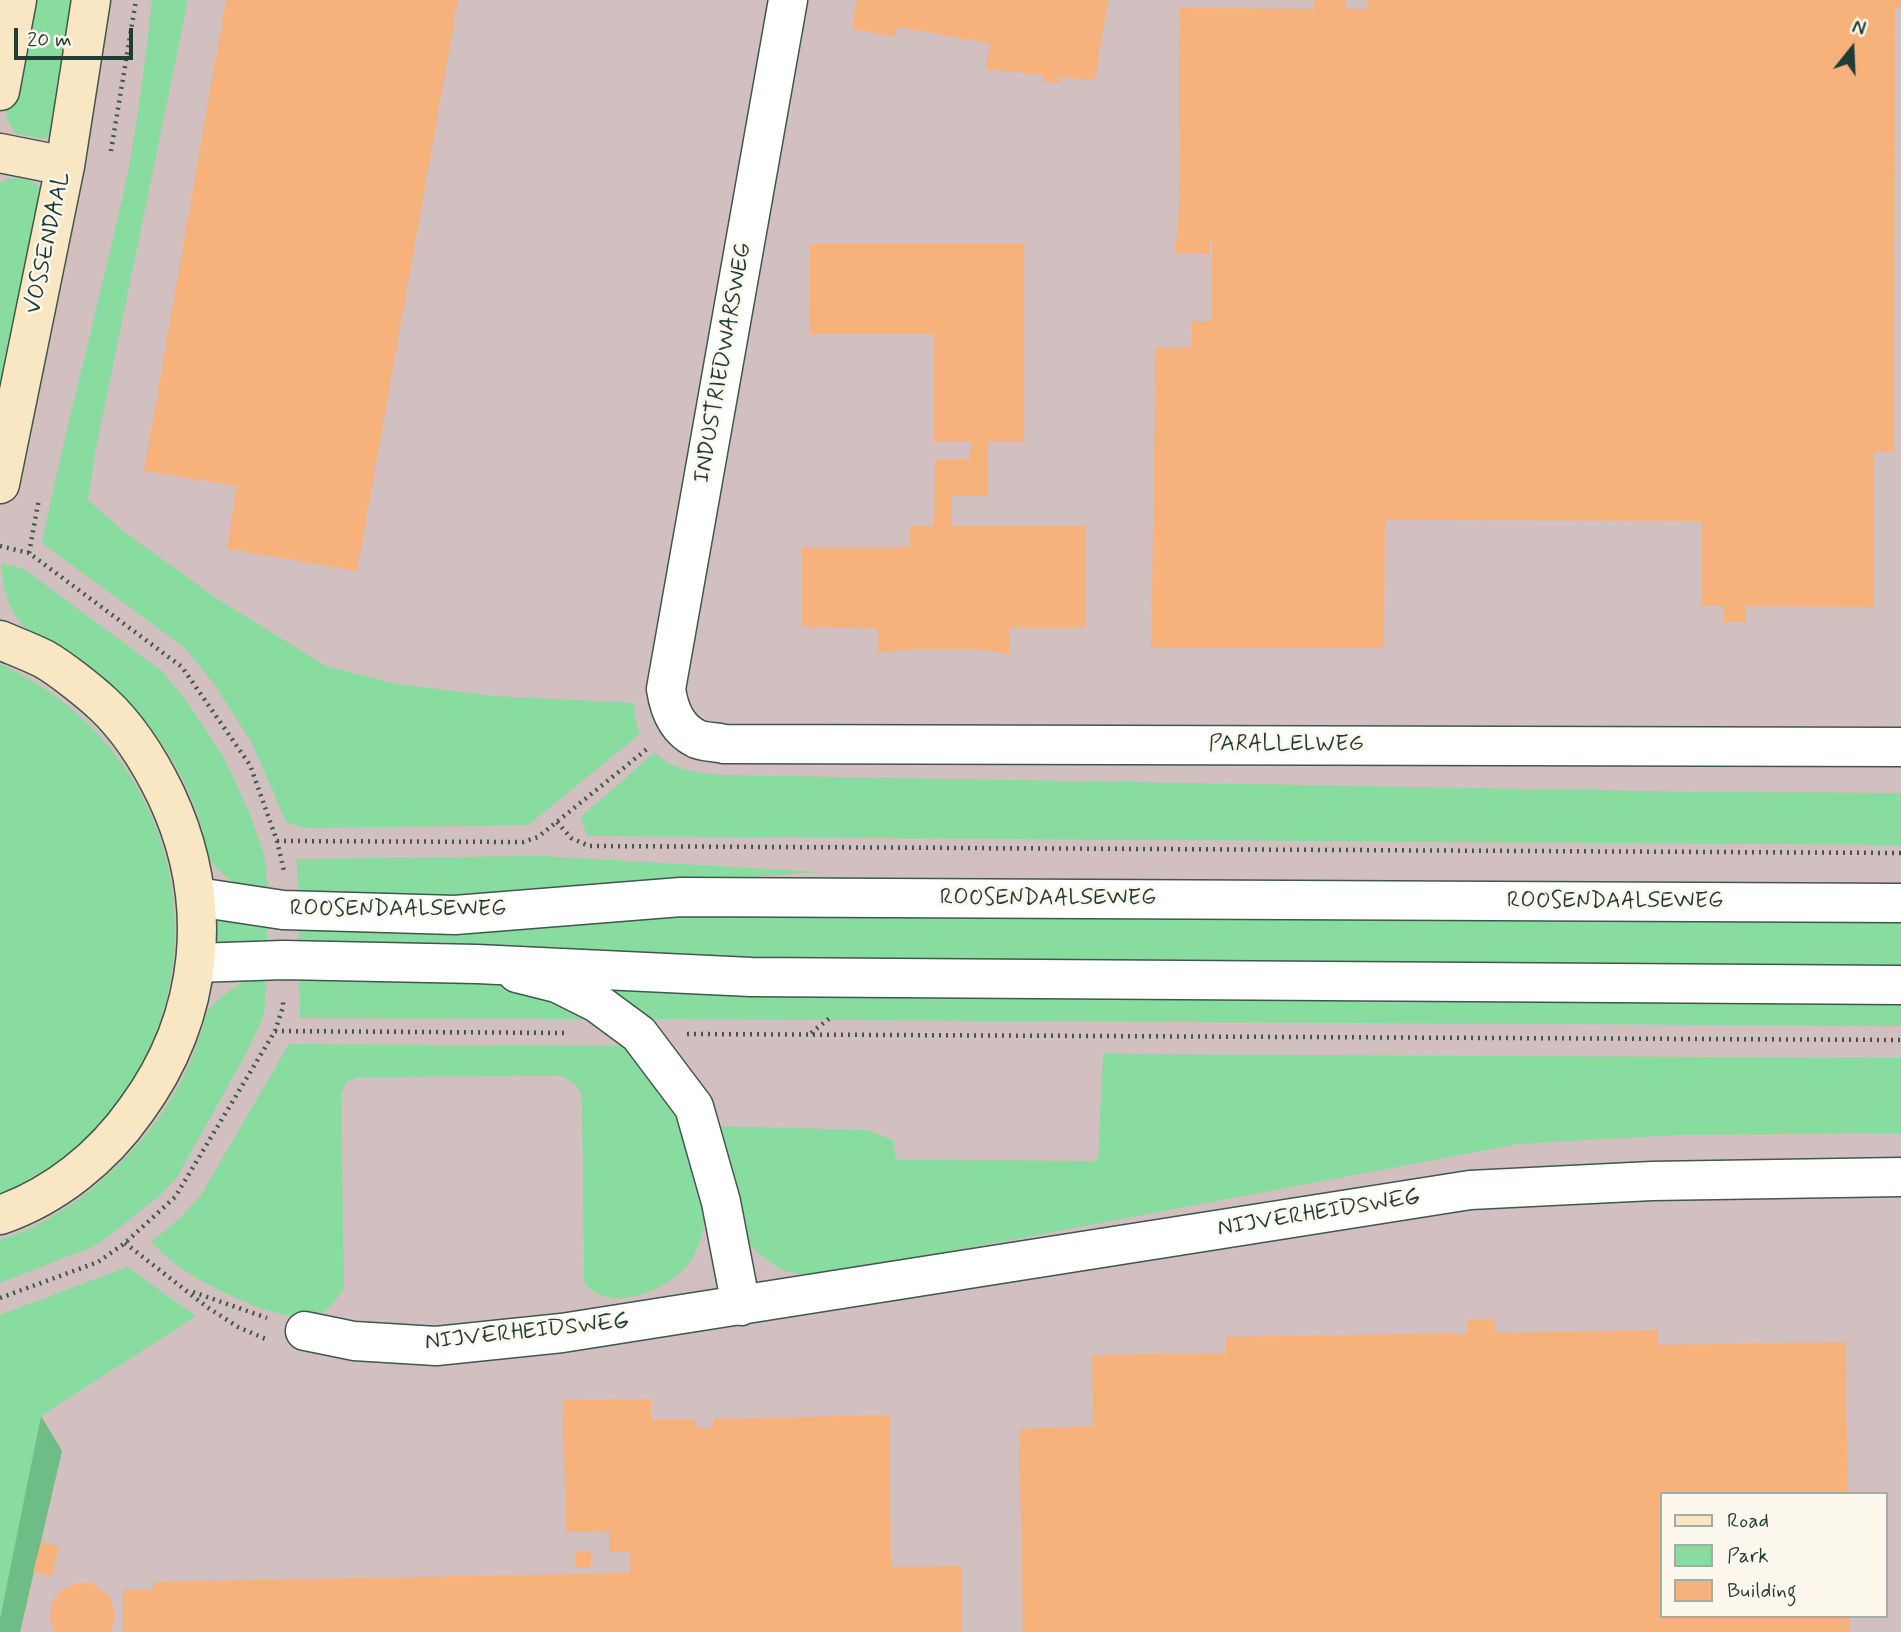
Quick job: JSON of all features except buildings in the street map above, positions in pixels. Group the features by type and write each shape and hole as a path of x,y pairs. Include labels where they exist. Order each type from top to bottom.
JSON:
{"main road":[{"path":"0,90 17,0"},
{"name":"VOSSENDAAL","path":"0,484 65,166 91,0"},
{"path":"0,153 65,166"},
{"path":"0,640 46,660 104,705 150,761 181,827 197,897 198,930 196,963 182,1025 156,1083 119,1134 72,1177 18,1209 0,1215"}],"street":[{"name":"INDUSTRIEDWARSWEG","path":"678,724 668,706 666,689 788,0"},
{"name":"PARALLELWEG","path":"678,724 697,739 724,744 1901,747"},
{"name":"ROOSENDAALSEWEG","path":"197,897 283,910 455,915 681,897 1901,903"},
{"path":"196,963 291,960 477,964 751,977 1901,985"},
{"path":"477,964 558,983 597,1003 639,1034 694,1107 721,1202 741,1306"},
{"name":"NIJVERHEIDSWEG","path":"305,1331 354,1340 436,1346 562,1333 1470,1191 1652,1181 1901,1177"}],"path":[{"path":"276,841 523,842 538,837 678,724"},
{"path":"557,822 571,838 589,846 1901,853"},
{"path":"275,1031 572,1033"},
{"path":"639,1034 1901,1040"},
{"path":"125,1242 189,1291 305,1331"}],"shaded area":[{"path":"0,0 1901,0 1901,1632 0,1632"}],"green space":[{"path":"29,0 78,0 56,131 43,139 15,133 6,117"},
{"path":"152,0 188,0 95,453 88,500 123,531 216,598 326,666 397,684 494,696 634,703 640,734 528,825 304,828 286,822 252,743 214,684 185,648 42,543 129,166"},
{"path":"5,179 32,181 42,190 0,419 0,184"},
{"path":"1,563 24,569 162,671 188,703 224,758 249,812 264,854 268,889 247,891 214,865 194,804 173,761 155,734 128,702 97,672 22,624 8,600"},
{"path":"0,664 64,703 114,753 149,812 170,877 175,944 163,1012 134,1077 88,1136 68,1154 47,1169 0,1194"},
{"path":"655,752 678,767 725,775 1901,793 1901,845 587,836 581,817"},
{"path":"540,856 820,872 409,902 299,898 296,859"},
{"path":"710,907 1901,913 1901,971 618,958 485,945 299,943 299,922"},
{"path":"217,921 267,922 267,942 217,942"},
{"path":"299,969 493,975 603,1019 298,1018"},
{"path":"267,972 264,1014 248,1050 177,1177 158,1197 97,1245 0,1283 0,1240 20,1233 60,1212 96,1185 129,1154 150,1130 174,1094 191,1061 210,1008 243,982"},
{"path":"605,983 1901,998 1901,1026 645,1019"},
{"path":"289,1044 632,1046 676,1108 691,1135 705,1213 702,1234 694,1255 676,1276 635,1296 606,1297 594,1291 584,1281 582,1096 576,1086 565,1078 359,1077 347,1082 341,1093 344,1289 325,1311 303,1317 268,1310 212,1286 180,1267 151,1242 179,1219 201,1195"},
{"path":"1103,1054 1901,1058 1901,1133 1676,1135 1518,1144 831,1274 807,1276 782,1270 759,1254 743,1237 712,1126 867,1130 893,1140 896,1160 1098,1161"},
{"path":"127,1267 196,1316 41,1416 0,1619 0,1315"},
{"path":"41,1416 62,1451 20,1632 0,1632 0,1619"}]}
